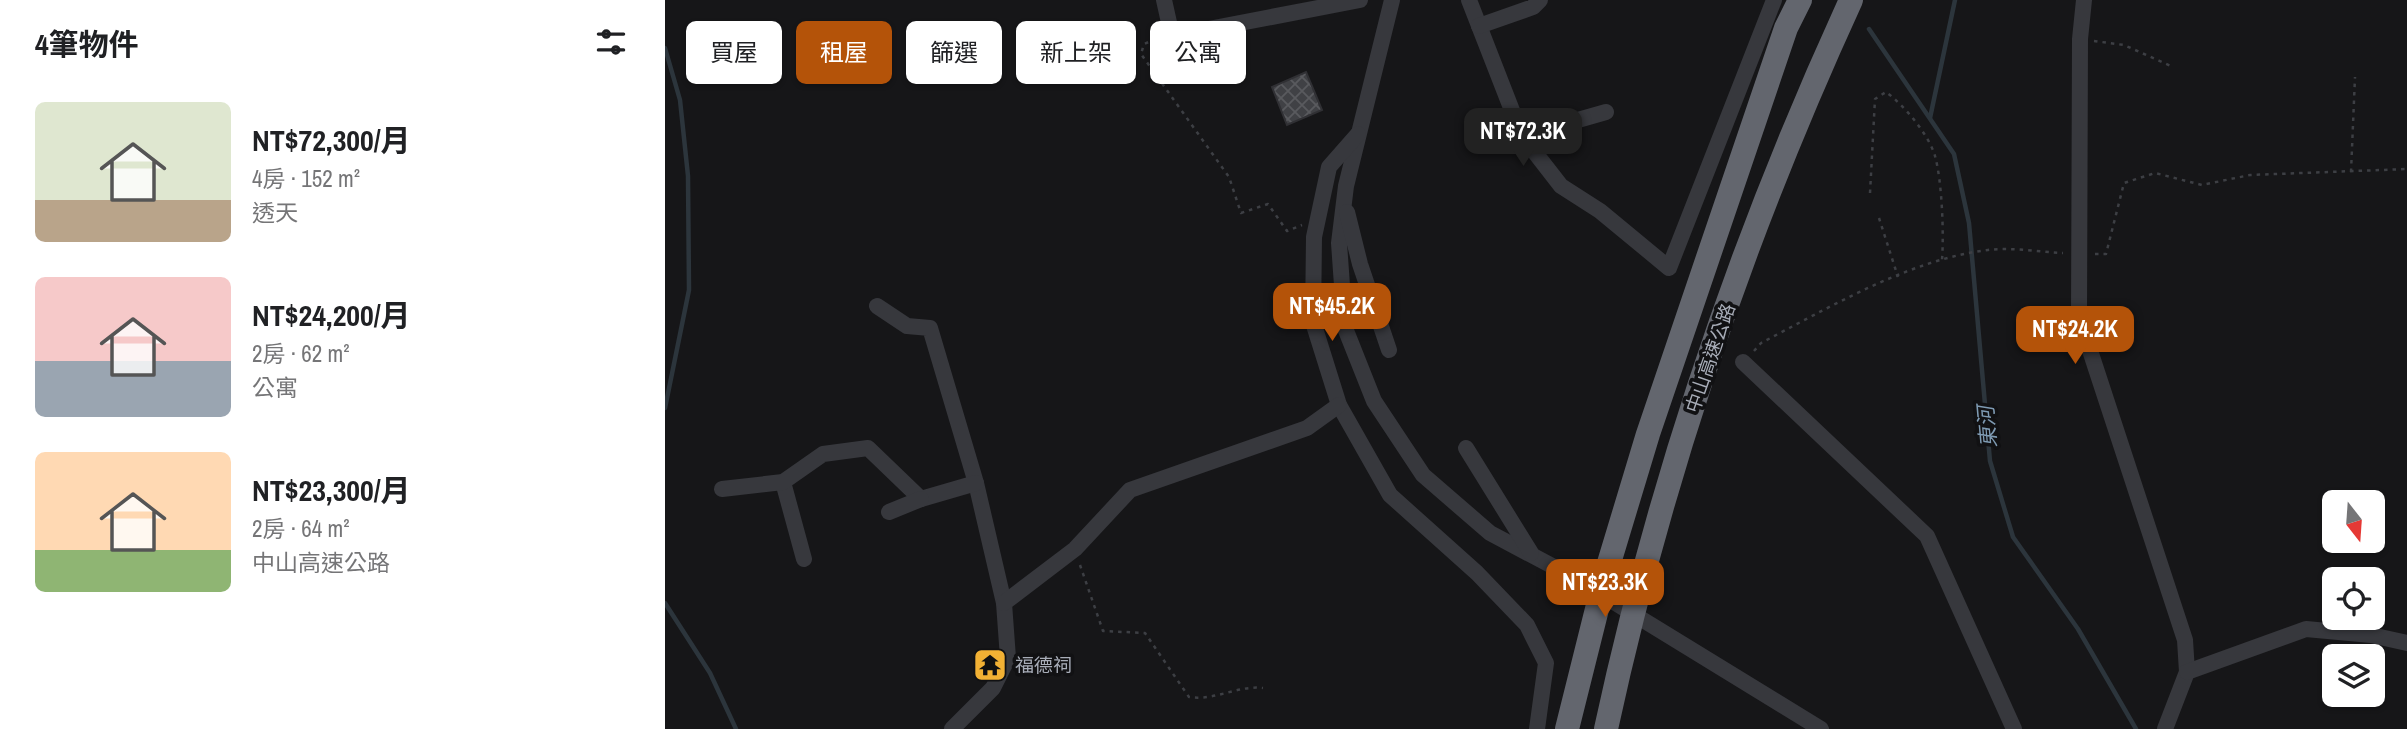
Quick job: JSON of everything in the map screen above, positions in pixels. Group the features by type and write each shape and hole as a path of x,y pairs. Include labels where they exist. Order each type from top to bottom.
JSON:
{"highway":[{"name":"中山高速公路","path":"1567,729 1606,573 1648,434 1786,28 1800,0"},
{"name":"中山高速公路","path":"1606,729 1632,610 1679,447 1788,145 1850,4"}],"street":[{"path":"1164,0 1169,21"},
{"path":"1246,22 1360,0"},
{"path":"1392,0 1359,132 1344,201 1339,243 1345,328 1374,401 1423,475 1490,533 1573,577 1821,729"},
{"path":"1469,0 1522,136 1561,186 1599,211 1669,268 1774,0"},
{"path":"1479,26 1533,7 1540,0"},
{"path":"2084,0 2080,39 2079,317 2185,640 2187,671 2166,727"},
{"path":"1522,136 1606,112"},
{"path":"1359,132 1329,167 1314,237 1314,322 1339,405 1391,495 1477,573 1527,625 1546,663 1537,729"},
{"path":"1344,201 1360,264 1389,350"},
{"path":"877,306 907,326 930,328 977,484 1004,603 1008,658 993,688 952,729"},
{"path":"1743,362 1927,536 2014,729"},
{"path":"1004,603 1075,549 1130,490 1307,428 1339,405"},
{"path":"722,489 783,482 823,454 868,448 921,499"},
{"path":"1466,448 1496,501 1532,555"},
{"path":"783,482 804,559"},
{"path":"889,512 921,499 977,484"},
{"path":"2187,671 2306,629 2371,635 2407,643"}],"path":[{"path":"2080,39 2124,45 2173,67"},
{"path":"1150,42 1144,44 1141,54 1150,67"},
{"path":"2351,173 2355,77"},
{"path":"1162,84 1229,177 1241,213 1268,204 1287,232 1318,218"},
{"path":"1870,193 1875,99 1886,92 1903,104 1935,156 1943,239 1942,260"},
{"path":"1743,362 1761,343 1848,297 1942,260 1990,250 2106,254 2125,184 2155,173 2202,185 2250,175 2407,169"},
{"path":"1879,218 1898,277"},
{"path":"1075,549 1103,631 1145,633 1189,697 1205,699 1252,687 1263,688"}],"building":[{"path":"1306,72 1322,110 1287,125 1272,87"}],"waterway":[{"path":"1930,118 1955,0"},
{"name":"東河","path":"1869,29 1954,154 1969,223 1990,461 2013,537 2078,629 2136,729"},
{"path":"665,48 680,100 688,176 689,290 665,408"},
{"path":"665,603 710,673 736,729"}],"place":[{"name":"福德祠","path":"990,665"}]}
